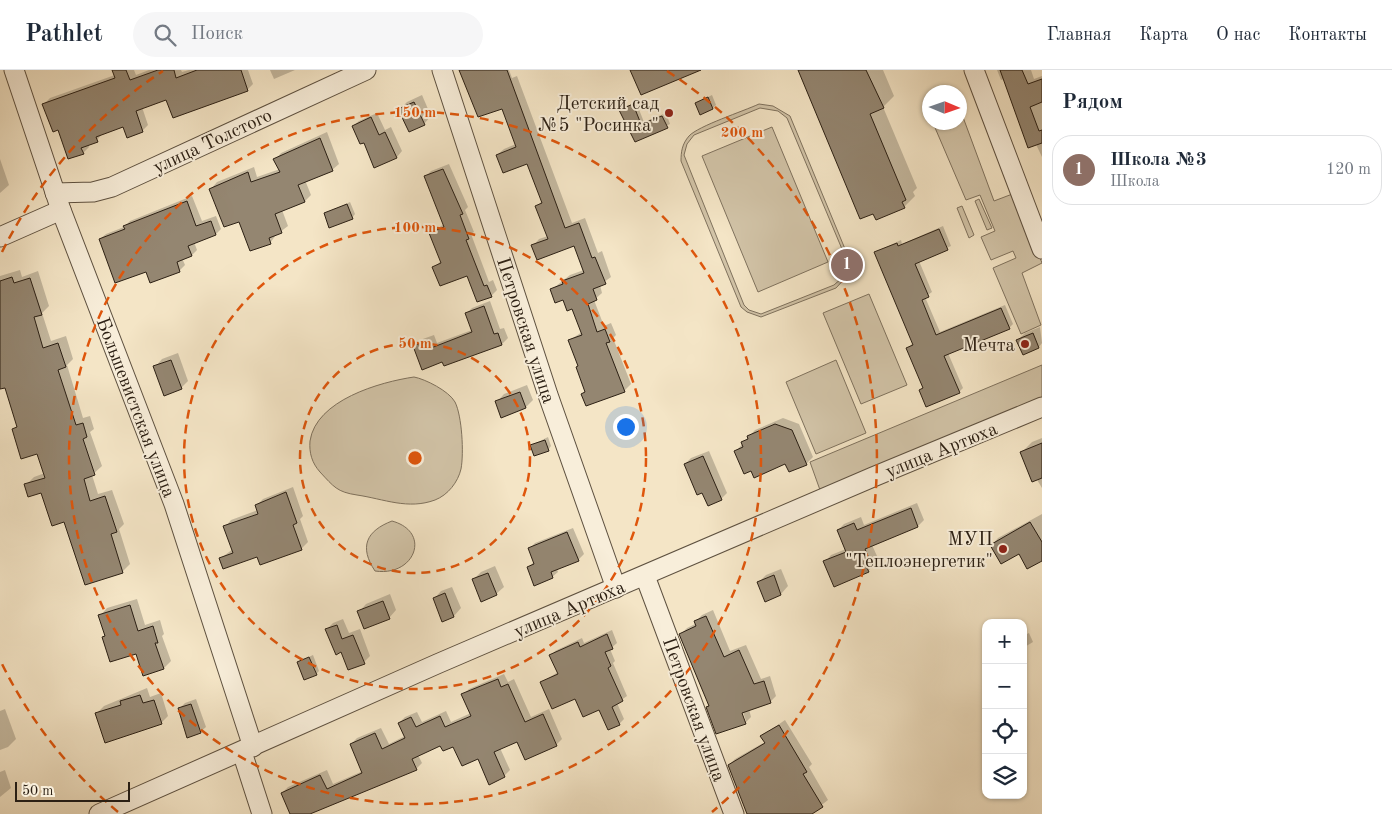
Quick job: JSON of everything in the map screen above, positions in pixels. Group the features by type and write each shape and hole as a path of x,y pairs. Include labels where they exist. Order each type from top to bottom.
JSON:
{"street":[{"name":"Большевистская улица","path":"14,70 58,201 168,487 248,749 262,814"},
{"name":"улица Толстого","path":"0,237 58,201 112,186 366,70"},
{"name":"Петровская улица","path":"442,70 548,395 616,588"},
{"path":"974,70 1042,248"},
{"name":"улица Артюха","path":"99,814 437,664 646,576 873,477 1042,407"},
{"name":"Петровская улица","path":"646,576 734,814"}],"shaded area":[{"path":"759,104 773,106 790,116 850,261 849,274 836,288 761,317 747,312 741,307 681,161 683,145 694,132 711,123","holes":["760,108 778,111 787,118 847,261 843,277 834,285 761,314 749,310 744,305 684,155 687,144 694,135"]},
{"path":"772,127 828,262 758,292 702,156"},
{"path":"967,128 994,201 1015,193 1042,263 1022,273 1041,325 1021,334 993,268 1016,258 1013,251 991,260 981,237 995,231 980,195 966,200 936,130 967,130"},
{"path":"979,199 992,228 987,230 975,201"},
{"path":"962,206 974,235 969,238 957,208"},
{"path":"869,294 907,385 861,404 823,313"},
{"path":"836,360 866,433 816,454 786,382"},
{"path":"1042,365 1042,398 820,490 810,462"},
{"path":"414,377 436,386 448,394 455,402 461,425 462,454 460,474 455,483 440,498 415,504 396,503 350,494 336,488 315,465 310,450 310,441 315,427 324,414 337,404 368,389 384,383"},
{"path":"392,521 404,527 412,534 415,543 414,552 409,561 400,567 389,571 375,571 367,554 366,547 368,541 376,530"}],"building":[{"path":"112,70 126,70 130,80 158,70 174,70 176,78 197,70 241,70 248,91 173,118 166,100 136,111 143,132 127,138 123,127 96,137 98,142 81,148 84,154 68,159 58,130 53,132 42,104 115,78"},
{"path":"459,70 507,70 565,228 579,223 592,258 595,257 606,284 593,289 597,300 588,304 597,332 605,329 610,342 606,343 625,392 586,406 581,394 585,392 576,367 578,366 568,340 582,335 572,309 567,311 563,300 555,303 550,289 563,284 562,281 584,273 574,246 537,260 531,245 548,239 535,206 542,203 527,164 503,173 496,155 516,147 502,109 478,117"},
{"path":"630,70 701,70 641,95"},
{"path":"798,70 866,70 884,108 870,114 906,200 902,202 905,208 876,220 873,214 860,219"},
{"path":"1000,70 1022,70 1028,84 1042,79 1042,102 1030,107 1039,131 1042,130 1042,143 1028,148"},
{"path":"708,97 713,109 700,115 695,103"},
{"path":"414,102 425,125 409,132 398,109"},
{"path":"633,104 641,124 662,116 668,128 635,142 619,110"},
{"path":"371,117 379,135 385,132 397,158 374,168 364,143 360,144 352,126"},
{"path":"320,138 333,171 298,185 305,202 275,214 282,233 269,238 271,244 250,251 239,222 224,227 209,189 248,172 251,182 280,172 273,159"},
{"path":"443,169 463,214 460,215 469,239 466,240 484,286 487,285 492,297 477,302 467,276 440,286 432,267 441,263 429,233 444,227 424,176"},
{"path":"187,201 196,226 211,221 216,235 188,246 192,256 177,262 180,272 150,283 146,272 115,283 99,239 125,229 123,226"},
{"path":"347,204 353,219 329,228 324,213"},
{"path":"939,229 948,250 915,264 929,297 922,300 936,335 1001,308 1010,329 944,356 960,393 926,407 919,390 923,388 906,348 913,345 874,252 897,243 898,246"},
{"path":"12,277 14,283 30,278 42,315 34,317 43,348 58,343 66,367 58,370 76,425 83,423 87,437 83,439 95,475 84,479 90,501 105,496 117,532 111,534 123,573 85,585 64,522 52,526 41,493 28,497 24,484 45,478 37,454 21,459 12,429 17,427 5,388 0,389 0,281"},
{"path":"484,306 494,334 498,333 502,345 444,366 442,362 422,370 413,346 428,340 431,348 472,332 465,313"},
{"path":"1033,333 1039,348 1023,355 1016,340"},
{"path":"171,360 182,389 164,396 153,366"},
{"path":"520,392 526,408 501,418 495,401"},
{"path":"775,424 792,430 807,465 789,472 785,464 754,478 751,471 744,474 734,451 743,447 741,442 748,439 747,436"},
{"path":"545,440 549,451 534,456 530,445"},
{"path":"1042,443 1042,478 1032,482 1020,452"},
{"path":"703,456 722,500 708,506 702,493 697,495 684,464"},
{"path":"286,492 297,523 293,525 302,550 260,565 257,557 223,569 219,558 233,553 223,526 258,514 255,505"},
{"path":"911,508 918,527 865,549 871,563 866,566 869,572 834,587 823,561 846,552 837,530 854,523 857,530"},
{"path":"1030,522 1042,542 1042,561 1027,569 1019,554 1001,564 990,545"},
{"path":"567,532 579,561 551,572 553,578 534,586 527,567 534,564 528,548"},
{"path":"488,573 497,595 481,602 472,579"},
{"path":"774,575 781,595 765,602 757,582"},
{"path":"445,593 454,617 442,622 433,598"},
{"path":"383,601 390,619 364,629 357,611"},
{"path":"130,605 138,631 153,626 158,643 155,643 164,669 143,676 136,654 110,662 102,637 105,636 98,615"},
{"path":"706,616 724,657 739,650 754,684 764,681 771,703 742,713 746,724 716,734 706,707 709,706 679,634 696,626 694,621"},
{"path":"337,625 342,639 353,635 365,664 348,670 341,652 336,655 325,629"},
{"path":"607,634 613,649 605,652 611,666 608,668 623,701 612,707 620,725 608,730 599,710 583,717 575,699 552,709 540,682 558,674 549,655 578,642 580,647"},
{"path":"309,657 317,675 304,680 297,662"},
{"path":"498,679 501,687 508,684 525,722 543,714 557,746 525,760 517,742 494,752 505,777 489,785 478,759 462,766 453,747 443,751 440,746 412,759 417,770 310,814 290,814 281,793 320,775 327,789 362,773 350,744 375,733 382,749 405,738 398,723 411,717 416,727 440,716 445,727 471,716 461,694"},
{"path":"140,695 143,703 154,700 162,724 105,743 95,713 121,705 120,701"},
{"path":"191,704 201,733 187,738 178,708"},
{"path":"779,725 807,772 803,774 823,807 812,814 747,814 728,765 765,743 760,736"}],"place":[{"name":"Детский сад №5 \"Росинка\"","path":"669,113"},
{"name":"Школа №3","path":"847,265"},
{"name":"Мечта","path":"1025,344"},
{"name":"МУП \"Теплоэнергетик\"","path":"1003,549"}]}
